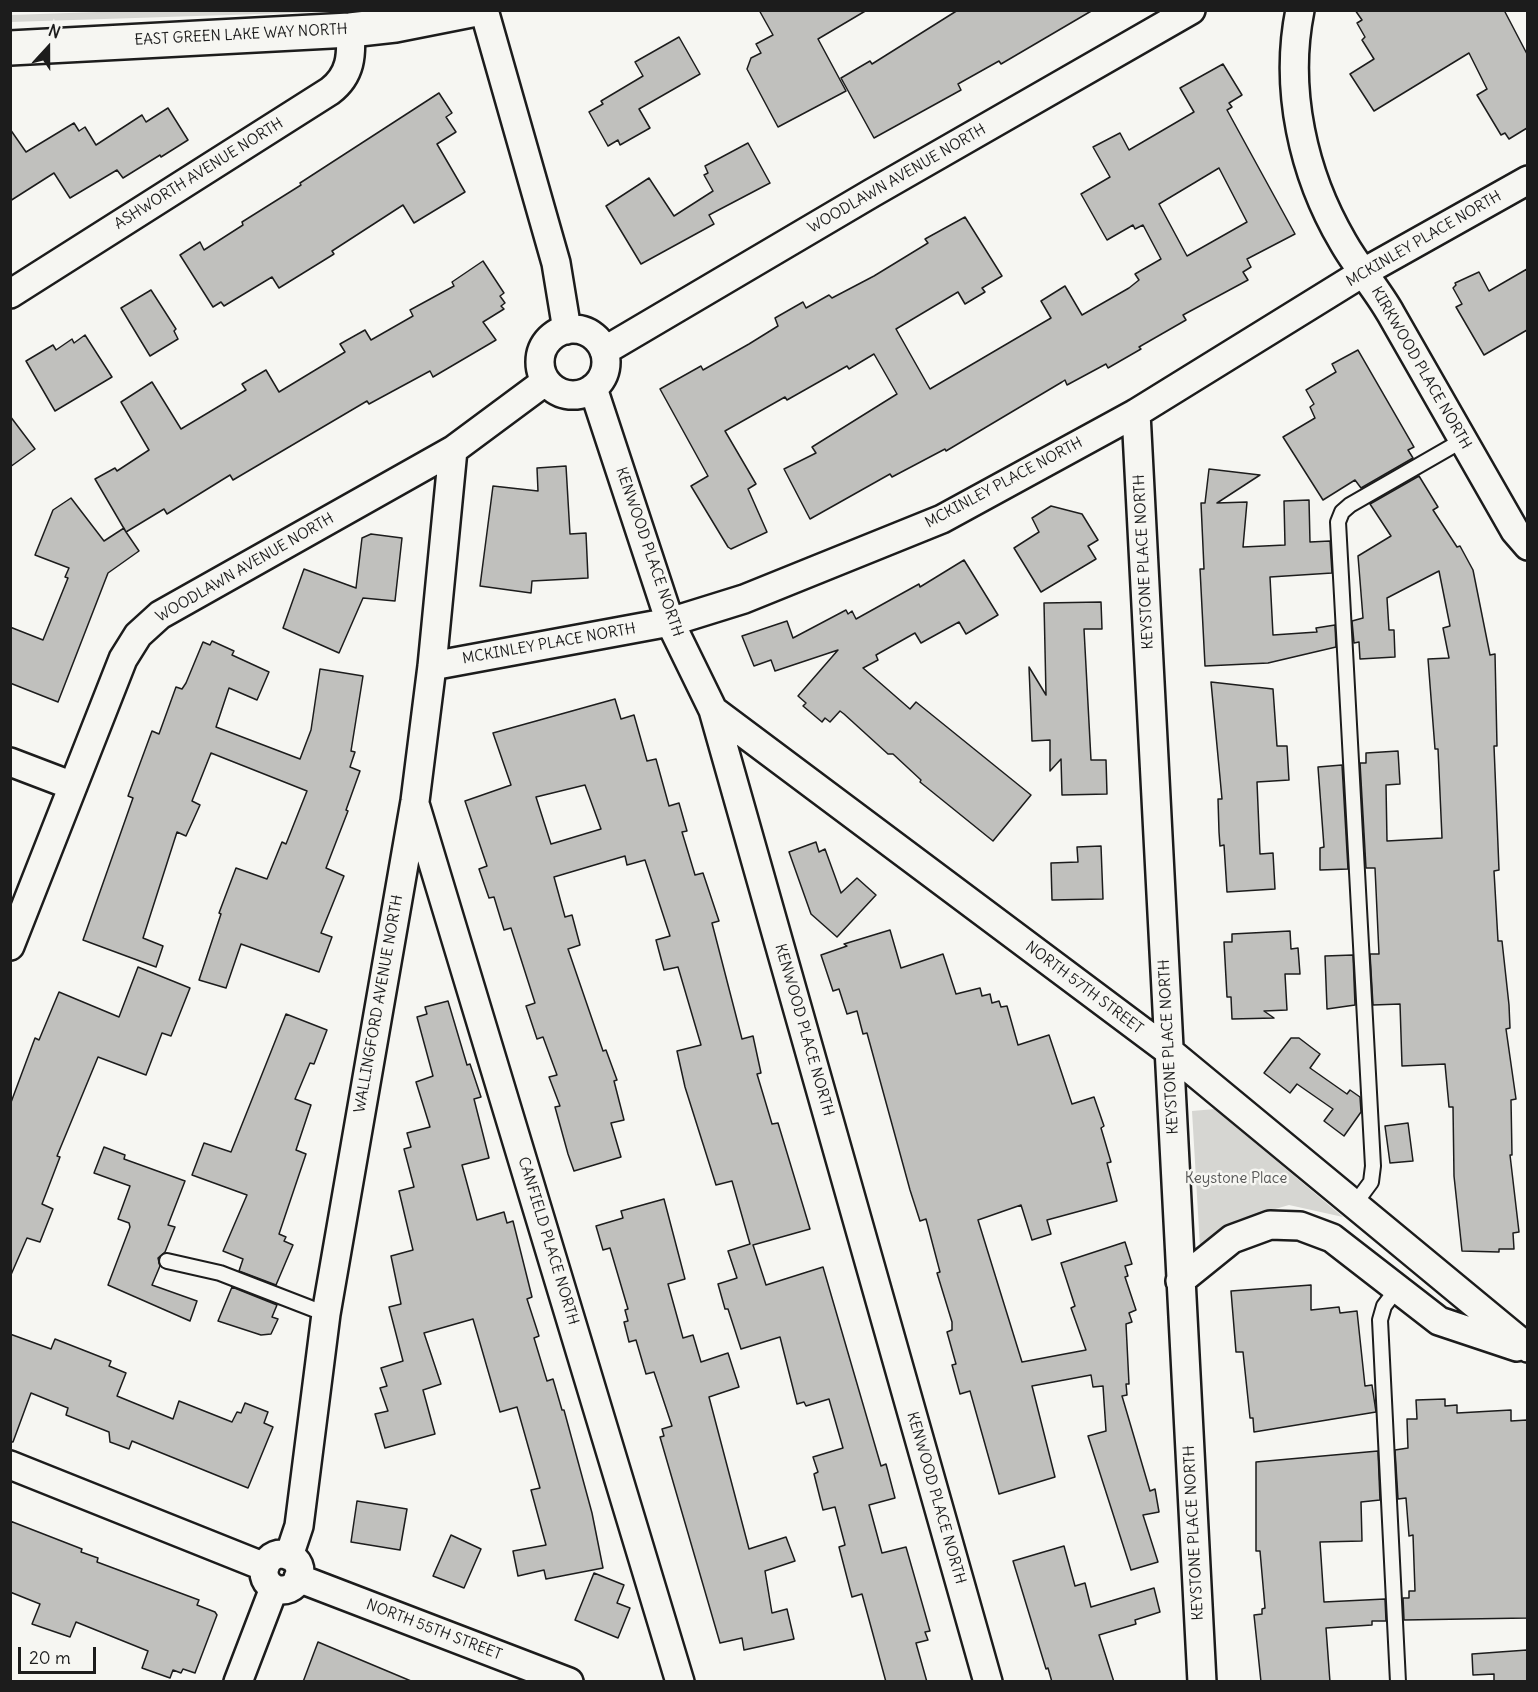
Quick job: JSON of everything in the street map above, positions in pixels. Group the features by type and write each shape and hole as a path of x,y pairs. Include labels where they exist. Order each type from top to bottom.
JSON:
{"main road":[{"name":"EAST GREEN LAKE WAY NORTH","path":"10,48 350,30 395,25 471,10"}],"street":[{"path":"484,10 556,263 567,330"},
{"name":"WOODLAWN AVENUE NORTH","path":"604,351 872,193 1191,10"},
{"name":"KIRKWOOD PLACE NORTH","path":"1300,10 1295,59 1296,89 1305,150 1327,211 1343,243 1382,298 1515,531 1527,546"},
{"name":"ASHWORTH AVENUE NORTH","path":"10,294 330,91 342,81 349,66 350,30"},
{"name":"MCKINLEY PLACE NORTH","path":"432,666 670,622 744,599 942,519 1136,413 1364,272 1527,180"},
{"path":"567,330 586,331 596,337 604,351 605,369 593,388 583,393 562,393 546,381 541,371 542,351 554,334 567,330"},
{"name":"WOODLAWN AVENUE NORTH","path":"10,946 123,659 129,646 149,623 453,450 546,381"},
{"name":"KENWOOD PLACE NORTH","path":"593,388 670,622 713,710 988,1682"},
{"name":"KEYSTONE PLACE NORTH","path":"1136,413 1202,1682"},
{"name":"WALLINGFORD AVENUE NORTH","path":"238,1682 299,1526 326,1314 415,801 432,666 453,450"},
{"name":"NORTH 57TH STREET","path":"713,710 1170,1052 1527,1349"},
{"path":"10,762 73,786"},
{"name":"CANFIELD PLACE NORTH","path":"415,801 680,1682"},
{"name":"NORTH 57TH STREET","path":"1180,1281 1232,1239 1270,1225 1300,1226 1332,1238 1439,1321 1527,1349"},
{"name":"NORTH 55TH STREET","path":"10,1465 569,1682"}],"lane":[{"path":"1354,1205 1371,1182 1373,1166 1338,522 1342,512 1350,505 1463,440"},
{"path":"167,1261 220,1273 326,1314"},
{"path":"1397,1289 1384,1306 1380,1320 1398,1682"}],"green space":[{"path":"352,10 11,22 11,15 126,11 102,11"},
{"name":"Keystone Place","path":"1215,1109 1343,1217 1289,1205 1237,1220 1200,1247 1192,1111"}],"building":[{"path":"759,10 867,10 818,39 846,91 778,127 747,69 751,58 761,53 756,44 773,35"},
{"path":"958,10 1093,10 1001,64 999,61 958,84 961,90 874,138 841,78 870,61 872,64"},
{"path":"1355,10 1504,10 1527,54 1527,128 1509,139 1505,133 1501,135 1477,95 1487,89 1469,53 1374,111 1350,74 1374,59 1362,40 1365,37 1357,23 1362,20"},
{"path":"679,37 700,74 639,109 650,128 620,145 618,140 608,146 589,112 603,104 601,101 643,76 635,62"},
{"path":"1223,64 1242,95 1229,103 1232,107 1227,110 1295,234 1247,259 1251,267 1243,272 1248,280 1183,315 1186,320 1139,347 1141,349 1108,368 1106,364 1067,385 1065,380 946,451 945,449 892,477 890,474 810,519 784,469 816,453 812,447 897,394 874,354 849,369 847,366 787,400 785,397 725,431 756,484 748,489 767,532 731,549 728,547 691,486 708,476 660,389 701,366 703,370 749,344 778,326 775,318 803,302 806,308 829,295 832,298 874,276 928,243 925,239 965,217 1002,276 982,288 985,292 965,304 958,292 896,329 930,389 1051,318 1041,301 1065,286 1082,315 1129,288 1139,280 1135,274 1161,259 1143,225 1135,229 1133,225 1107,240 1081,194 1110,177 1093,147 1120,133 1129,150 1194,112 1180,88","holes":["1219,168 1247,222 1187,256 1159,204"]},
{"path":"439,93 452,113 446,117 456,132 437,144 465,192 414,223 403,205 332,251 334,254 279,288 272,277 224,306 221,302 213,307 180,255 200,242 204,250 243,225 242,222 301,185 300,183"},
{"path":"168,108 188,140 161,157 160,155 123,178 117,170 70,198 54,173 10,201 10,129 26,152 74,123 79,131 85,127 96,145 142,115 146,122"},
{"path":"748,143 770,183 709,215 714,224 641,264 606,206 649,178 674,216 713,191 704,175 708,173 705,166"},
{"path":"483,261 504,293 500,296 505,303 501,306 504,309 483,322 496,340 433,377 430,371 369,404 367,401 233,480 230,475 167,514 164,509 126,532 139,551 108,573 58,702 10,683 10,627 43,640 68,578 65,577 69,568 35,555 53,510 71,498 104,541 124,528 95,479 115,468 117,471 149,450 121,402 152,382 181,429 246,390 242,384 266,370 279,392 345,352 340,344 365,330 371,340 413,316 410,310 454,286 452,282"},
{"path":"1527,269 1527,330 1484,355 1456,307 1462,304 1453,288 1455,283 1479,272 1489,291"},
{"path":"151,290 176,329 174,331 178,339 150,356 121,308"},
{"path":"85,335 112,377 55,411 26,361 53,345 56,350 72,339 74,343"},
{"path":"1358,350 1414,447 1408,450 1413,458 1361,488 1355,480 1323,500 1283,437 1315,418 1310,407 1314,404 1306,390 1336,372 1332,364"},
{"path":"10,416 35,449 10,467"},
{"path":"566,466 570,534 586,533 588,578 532,581 531,593 480,586 493,486 538,491 537,468"},
{"path":"1209,469 1260,475 1217,503 1247,502 1243,547 1285,545 1284,501 1309,500 1310,542 1330,541 1332,573 1270,577 1273,635 1317,632 1316,628 1335,625 1336,647 1268,663 1205,666 1200,569 1204,569 1201,503 1205,503"},
{"path":"1419,476 1438,507 1433,510 1457,547 1460,546 1473,570 1490,655 1495,654 1497,746 1494,746 1499,870 1494,871 1498,941 1502,941 1509,1005 1510,1028 1506,1029 1516,1099 1511,1100 1512,1155 1510,1155 1519,1232 1513,1233 1514,1249 1499,1249 1499,1252 1462,1251 1454,1176 1453,1107 1449,1107 1445,1064 1402,1066 1400,1004 1373,1005 1370,954 1379,954 1375,868 1366,868 1360,763 1366,763 1366,753 1398,751 1400,784 1386,785 1387,841 1442,838 1438,749 1435,749 1428,659 1449,658 1443,628 1450,626 1439,571 1387,598 1389,630 1394,630 1395,657 1360,659 1359,642 1354,643 1352,621 1363,618 1358,556 1391,536 1370,504"},
{"path":"1051,506 1082,514 1098,540 1088,546 1096,559 1041,592 1014,548 1039,532 1032,518"},
{"path":"371,534 402,538 395,601 363,598 339,653 283,628 304,569 356,588 362,538"},
{"path":"964,560 998,615 966,634 959,622 921,643 915,633 876,655 878,660 863,668 910,709 916,702 1031,795 993,841 920,782 921,780 893,754 888,754 840,711 830,722 825,718 822,722 803,706 806,703 798,696 838,650 775,671 771,660 754,666 742,636 787,621 793,638 846,610 848,614 852,611 856,619 919,584 920,587"},
{"path":"1101,602 1102,629 1084,629 1091,760 1106,760 1107,794 1062,795 1061,759 1050,771 1050,740 1032,741 1029,667 1046,695 1044,603"},
{"path":"212,641 234,651 232,655 269,672 257,700 229,688 216,727 300,759 311,730 320,669 363,676 351,751 355,752 350,767 360,771 346,810 348,811 326,868 344,876 321,933 332,937 319,972 241,944 226,988 199,980 221,914 219,913 236,868 267,879 282,842 286,844 307,791 211,753 192,801 200,805 186,836 177,832 143,938 163,946 156,967 83,940 133,798 128,796 152,731 159,734 176,687 182,689 186,683 203,642 210,645"},
{"path":"1211,682 1273,689 1277,746 1287,746 1289,780 1257,782 1260,854 1273,853 1275,889 1227,892 1224,845 1220,846 1218,799 1222,799"},
{"path":"615,699 621,719 634,715 647,761 656,759 669,806 679,803 687,831 682,832 695,875 703,873 719,921 712,923 742,1039 753,1036 761,1073 757,1074 772,1124 778,1123 810,1229 753,1245 766,1285 823,1267 881,1466 886,1464 895,1498 869,1505 882,1553 906,1547 930,1631 925,1632 928,1640 916,1643 927,1682 886,1682 862,1594 852,1597 839,1547 845,1545 835,1507 823,1510 814,1474 818,1472 813,1457 843,1448 829,1399 806,1406 804,1402 797,1404 780,1337 741,1349 728,1309 725,1309 718,1284 737,1278 728,1251 750,1244 732,1181 716,1185 685,1087 677,1051 701,1045 678,967 664,970 656,940 670,936 645,860 627,865 625,856 554,877 565,917 572,915 580,945 568,949 603,1051 606,1050 617,1080 614,1081 624,1120 611,1123 621,1157 574,1171 555,1107 560,1106 549,1077 557,1075 543,1037 537,1039 526,1006 535,1003 511,928 504,930 494,897 489,898 479,869 487,866 465,801 511,785 493,733","holes":["585,785 601,829 551,844 536,797"]},
{"path":"1342,765 1348,869 1320,870 1320,848 1324,847 1318,767"},
{"path":"816,842 819,852 825,849 841,893 857,878 876,895 837,937 811,914 789,852"},
{"path":"1101,846 1103,899 1052,900 1051,863 1078,862 1077,847"},
{"path":"890,930 901,968 943,954 956,994 980,988 982,996 990,994 992,1003 999,1001 1001,1007 1007,1006 1018,1045 1049,1035 1072,1104 1094,1097 1104,1126 1101,1128 1111,1162 1107,1163 1117,1201 1047,1220 1051,1234 1032,1240 1021,1205 978,1220 1022,1362 1086,1350 1071,1308 1075,1306 1061,1263 1125,1242 1132,1264 1125,1266 1128,1276 1125,1277 1136,1310 1129,1313 1132,1322 1126,1324 1129,1384 1126,1384 1127,1395 1122,1396 1150,1491 1155,1489 1159,1512 1143,1515 1158,1562 1131,1570 1088,1436 1106,1431 1103,1386 1093,1387 1091,1375 1032,1386 1055,1477 999,1494 970,1391 960,1394 952,1365 956,1364 947,1332 952,1330 952,1322 937,1273 940,1272 926,1219 920,1221 910,1190 867,1033 863,1034 857,1011 847,1014 839,989 833,991 821,955 847,946 844,944"},
{"path":"1290,931 1291,949 1298,948 1300,974 1285,974 1287,1010 1264,1011 1274,1018 1232,1019 1231,997 1227,997 1224,942 1232,942 1232,934"},
{"path":"1353,955 1355,1005 1327,1009 1325,956"},
{"path":"138,967 190,988 171,1036 162,1033 146,1075 98,1057 57,1156 60,1157 42,1204 53,1209 40,1242 27,1238 10,1277 10,1105 35,1038 39,1040 59,992 119,1017"},
{"path":"448,1001 467,1065 470,1064 481,1097 474,1099 489,1158 462,1165 477,1220 504,1212 507,1223 513,1221 532,1297 527,1299 539,1336 534,1338 547,1381 553,1379 562,1410 564,1410 592,1513 603,1568 546,1579 544,1570 518,1576 513,1551 546,1545 531,1490 540,1488 517,1407 500,1412 473,1319 424,1333 441,1384 423,1390 435,1434 385,1448 375,1414 388,1411 380,1388 387,1386 381,1368 403,1361 389,1307 401,1304 391,1256 413,1250 399,1191 414,1187 404,1149 411,1147 407,1133 430,1127 416,1082 433,1076 417,1017 427,1014 425,1007"},
{"path":"286,1014 327,1030 314,1064 310,1063 295,1099 311,1105 296,1150 306,1154 279,1234 286,1237 284,1241 293,1245 276,1285 239,1271 243,1259 223,1251 247,1195 192,1175 204,1143 231,1152"},
{"path":"1291,1038 1299,1038 1320,1054 1310,1068 1347,1094 1350,1090 1360,1097 1361,1112 1344,1136 1324,1121 1333,1109 1297,1084 1290,1093 1264,1073"},
{"path":"1408,1123 1413,1161 1390,1163 1385,1126"},
{"path":"104,1147 125,1155 124,1159 185,1181 168,1225 175,1227 165,1252 158,1258 160,1266 152,1285 197,1301 190,1321 108,1285 130,1227 129,1223 118,1219 130,1186 94,1173"},
{"path":"664,1199 685,1279 668,1284 683,1338 693,1335 701,1362 728,1353 739,1387 709,1397 749,1549 786,1537 795,1561 765,1571 772,1613 787,1609 794,1639 744,1650 742,1638 720,1643 660,1437 664,1436 662,1429 672,1426 654,1372 646,1374 636,1340 629,1342 624,1322 628,1321 625,1310 628,1309 610,1248 603,1250 596,1226 623,1218 621,1211"},
{"path":"1311,1285 1311,1310 1339,1307 1340,1313 1357,1311 1365,1386 1372,1385 1376,1412 1254,1432 1253,1418 1250,1418 1243,1352 1236,1352 1231,1291"},
{"path":"232,1287 277,1305 272,1317 278,1319 271,1334 261,1335 218,1321"},
{"path":"10,1334 51,1349 55,1339 111,1361 109,1366 126,1373 117,1396 173,1419 179,1401 232,1422 237,1412 241,1413 245,1403 268,1412 264,1423 273,1427 248,1488 132,1441 129,1449 110,1442 109,1432 66,1415 68,1408 31,1393 13,1442 10,1442"},
{"path":"1445,1399 1445,1406 1457,1405 1457,1413 1511,1410 1511,1421 1527,1420 1527,1618 1404,1620 1403,1598 1409,1598 1409,1591 1415,1591 1413,1535 1409,1536 1406,1498 1398,1499 1395,1450 1408,1448 1407,1419 1417,1419 1416,1400"},
{"path":"1378,1451 1380,1500 1361,1502 1362,1541 1320,1542 1324,1602 1385,1599 1386,1621 1372,1621 1372,1625 1326,1628 1330,1682 1261,1682 1254,1615 1262,1614 1262,1609 1265,1608 1260,1551 1256,1551 1256,1462"},
{"path":"357,1501 407,1509 400,1550 351,1542"},
{"path":"10,1521 82,1549 81,1552 98,1558 97,1562 199,1600 197,1605 215,1612 217,1615 195,1673 183,1669 181,1673 173,1670 170,1678 142,1668 148,1651 76,1622 70,1637 32,1624 40,1604 10,1592"},
{"path":"451,1535 481,1549 464,1588 433,1576"},
{"path":"1064,1546 1075,1586 1085,1583 1091,1607 1154,1588 1160,1612 1135,1620 1136,1624 1099,1635 1114,1682 1052,1682 1048,1668 1046,1669 1013,1561"},
{"path":"594,1573 624,1585 617,1603 630,1608 618,1638 575,1620"},
{"path":"318,1642 411,1681 411,1682 303,1682"},
{"path":"1527,1650 1527,1682 1494,1682 1494,1674 1473,1675 1472,1654"}]}
